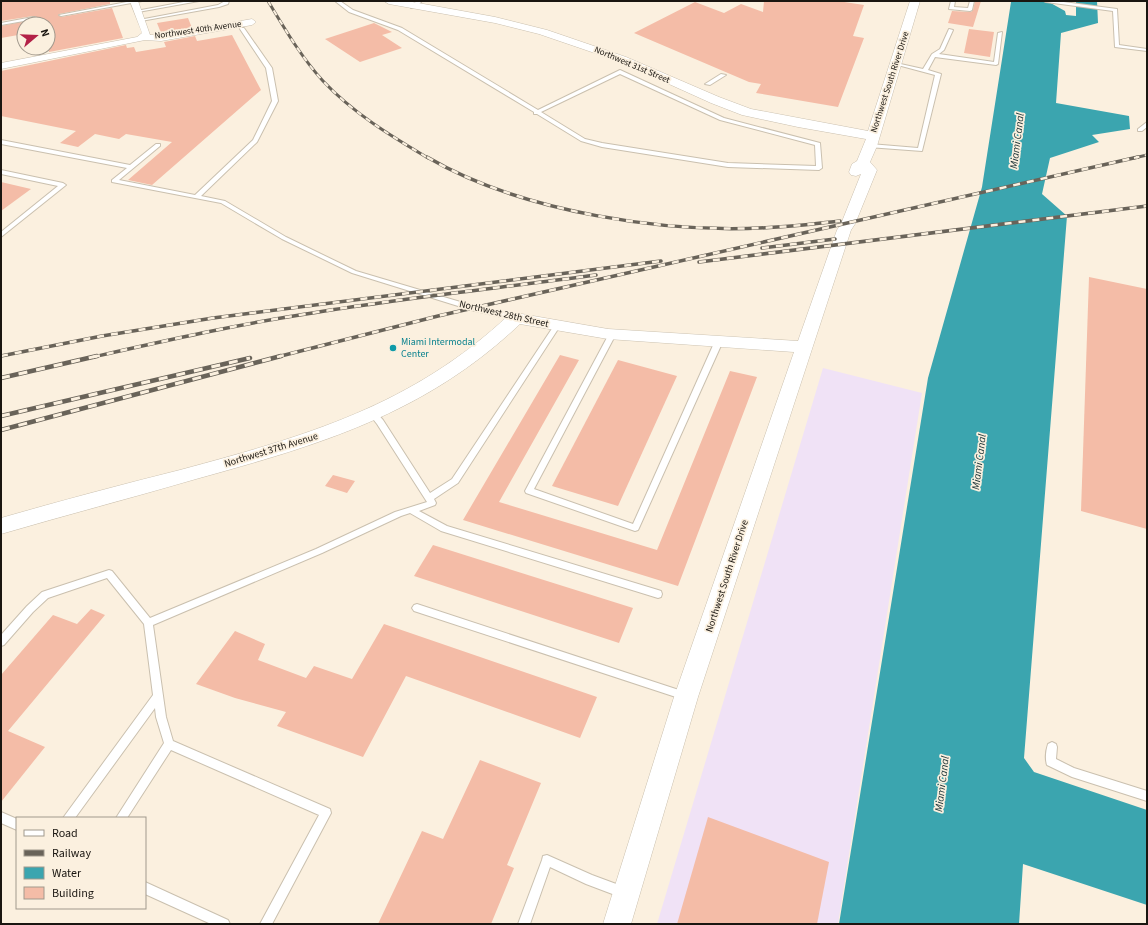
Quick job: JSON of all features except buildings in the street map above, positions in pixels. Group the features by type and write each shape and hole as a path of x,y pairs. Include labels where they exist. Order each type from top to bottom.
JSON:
{"street":[{"path":"136,1 139,16 146,30 145,36"},
{"name":"Northwest 31st Street","path":"389,1 419,3 506,14 564,28 626,50 747,101 873,136"},
{"name":"Northwest South River Drive","path":"617,924 686,697 803,347 844,230 848,224 870,170 863,163 873,136 915,1"},
{"name":"Northwest 31st Street","path":"419,3 508,23 559,37 622,59 732,107 761,116 873,136"},
{"name":"Northwest 40th Avenue","path":"1,66 131,42 145,36 160,38 252,22"},
{"path":"695,91 708,84"},
{"name":"Northwest 28th Street","path":"516,318 612,334 803,347"},
{"name":"Northwest 37th Avenue","path":"1,526 289,446 373,414 406,398 452,369 484,347 516,318"}],"lane":[{"path":"61,15 136,1"},
{"path":"139,16 197,1"},
{"path":"139,16 219,6 226,3 226,1"},
{"path":"338,1 350,11 400,29 536,113 583,140 602,145 728,165 819,168 818,144 722,119 620,72 536,113"},
{"path":"953,1 951,8 970,10 972,1"},
{"path":"1047,1 1115,10 1117,46 1147,50"},
{"path":"1,24 16,21"},
{"path":"196,197 255,141 275,101 269,68 242,29"},
{"path":"925,70 934,55 942,50 951,30"},
{"path":"934,55 996,64 1000,33"},
{"path":"873,136 920,150 938,74 896,64"},
{"path":"708,84 723,75"},
{"path":"1140,130 1147,124"},
{"path":"1,142 132,166 158,144"},
{"name":"Northwest 28th Street","path":"132,166 114,182 225,203 284,238 354,272 473,308 516,318"},
{"path":"1,172 63,185 1,235"},
{"path":"429,498 455,481 557,326"},
{"path":"612,334 529,491 635,528 719,341"},
{"path":"148,623 318,551 398,514 432,503 380,422 373,414"},
{"path":"411,510 444,529 658,594"},
{"path":"1,642 30,609 46,595 109,574 148,623 160,717 169,744 326,813 266,924"},
{"path":"416,608 686,697"},
{"path":"69,817 158,697"},
{"path":"122,817 169,744"},
{"path":"1052,747 1051,762 1072,772 1147,796"},
{"path":"1,817 16,824"},
{"path":"524,924 547,860 590,880 626,893"},
{"path":"146,888 224,924"}],"shaded area":[{"path":"823,368 922,393 838,924 657,924"}],"water":[{"name":"Miami Canal","path":"1047,1 1065,11 1066,15 1076,16 1076,1 1097,1 1098,23 1061,33 1056,103 1129,116 1130,129 1092,135 1099,142 1050,158 1042,194 1067,216 1024,758 1034,772 1147,810 1147,905 1023,864 1019,924 839,924 928,378 982,187 1011,2"}],"railway":[{"path":"268,1 308,62 335,93 360,114 428,158"},
{"path":"1134,158 1147,155"},
{"path":"427,157 465,176 506,192 550,205 596,216 643,223 735,229 785,227 840,221"},
{"path":"277,357 438,316 1138,157"},
{"path":"699,262 1147,206"},
{"path":"762,248 835,239"},
{"path":"1,356 102,336 213,318 661,261"},
{"path":"93,357 279,318 378,303 596,275"},
{"path":"1,378 97,356"},
{"path":"1,430 281,356"},
{"path":"1,416 250,358"}],"place":[{"name":"Miami Intermodal Center","path":"393,348"}]}
